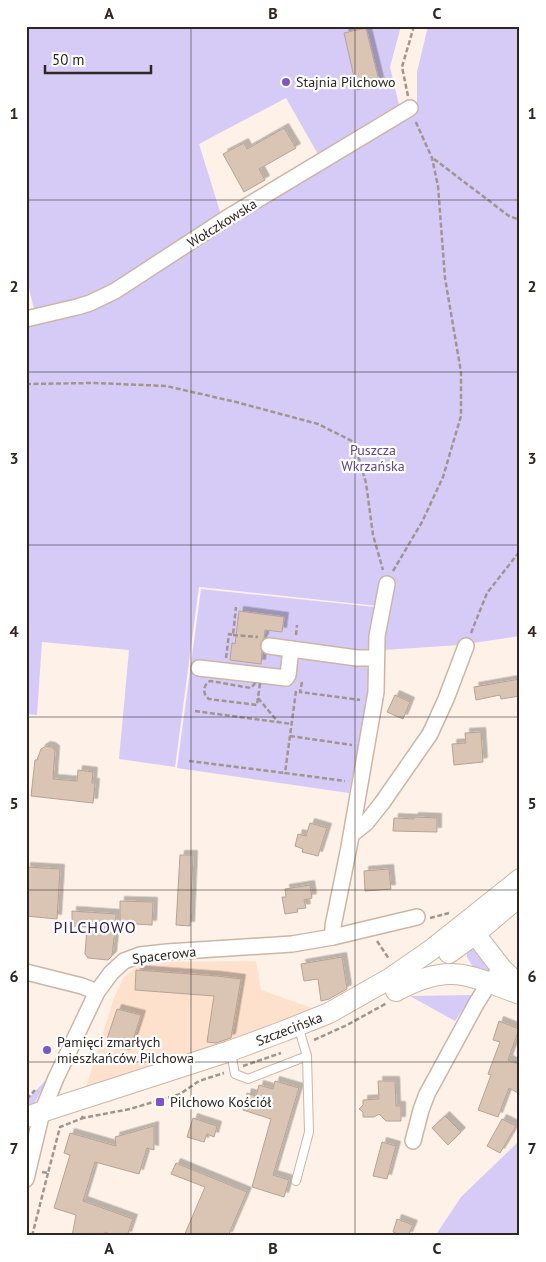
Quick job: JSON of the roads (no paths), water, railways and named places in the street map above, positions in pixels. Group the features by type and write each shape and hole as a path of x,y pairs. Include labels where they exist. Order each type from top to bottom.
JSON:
{"main road":[{"name":"Szczecińska","path":"33,1122 232,1057 303,1040 354,1015 396,991 520,879"},
{"name":"Szczecińska","path":"303,1040 333,1011 373,989 461,931 520,896"},
{"path":"461,931 464,965 520,994"},
{"path":"461,931 490,977"},
{"path":"396,991 420,979 435,975 457,974 490,977 520,986"}],"street":[{"name":"Wołczkowska","path":"26,319 90,303 123,286 228,218 410,108"},
{"path":"333,937 333,926 352,834 376,692 377,636 387,584"},
{"path":"269,646 357,658 376,658"},
{"path":"352,834 366,823 382,804 430,734 446,699 466,646"},
{"path":"199,668 286,678 298,650"},
{"name":"Spacerowa","path":"31,1175 33,1122 97,992 111,973 124,961 132,957 167,952 292,944 333,937 417,917"},
{"path":"26,972 82,986 97,992"},
{"path":"413,1141 427,1094 490,977"}],"lane":[{"path":"296,1181 309,1132 303,1040"}],"place":[{"name":"Stajnia Pilchowo","path":"286,82"},
{"name":"Pamięci zmarłych mieszkańców Pilchowa","path":"47,1050"},
{"name":"Pilchowo Kościół","path":"160,1102"}],"district":[{"name":"PILCHOWO","path":"95,927"}],"park label":[{"name":"Puszcza Wkrzańska","path":"373,458"}]}
